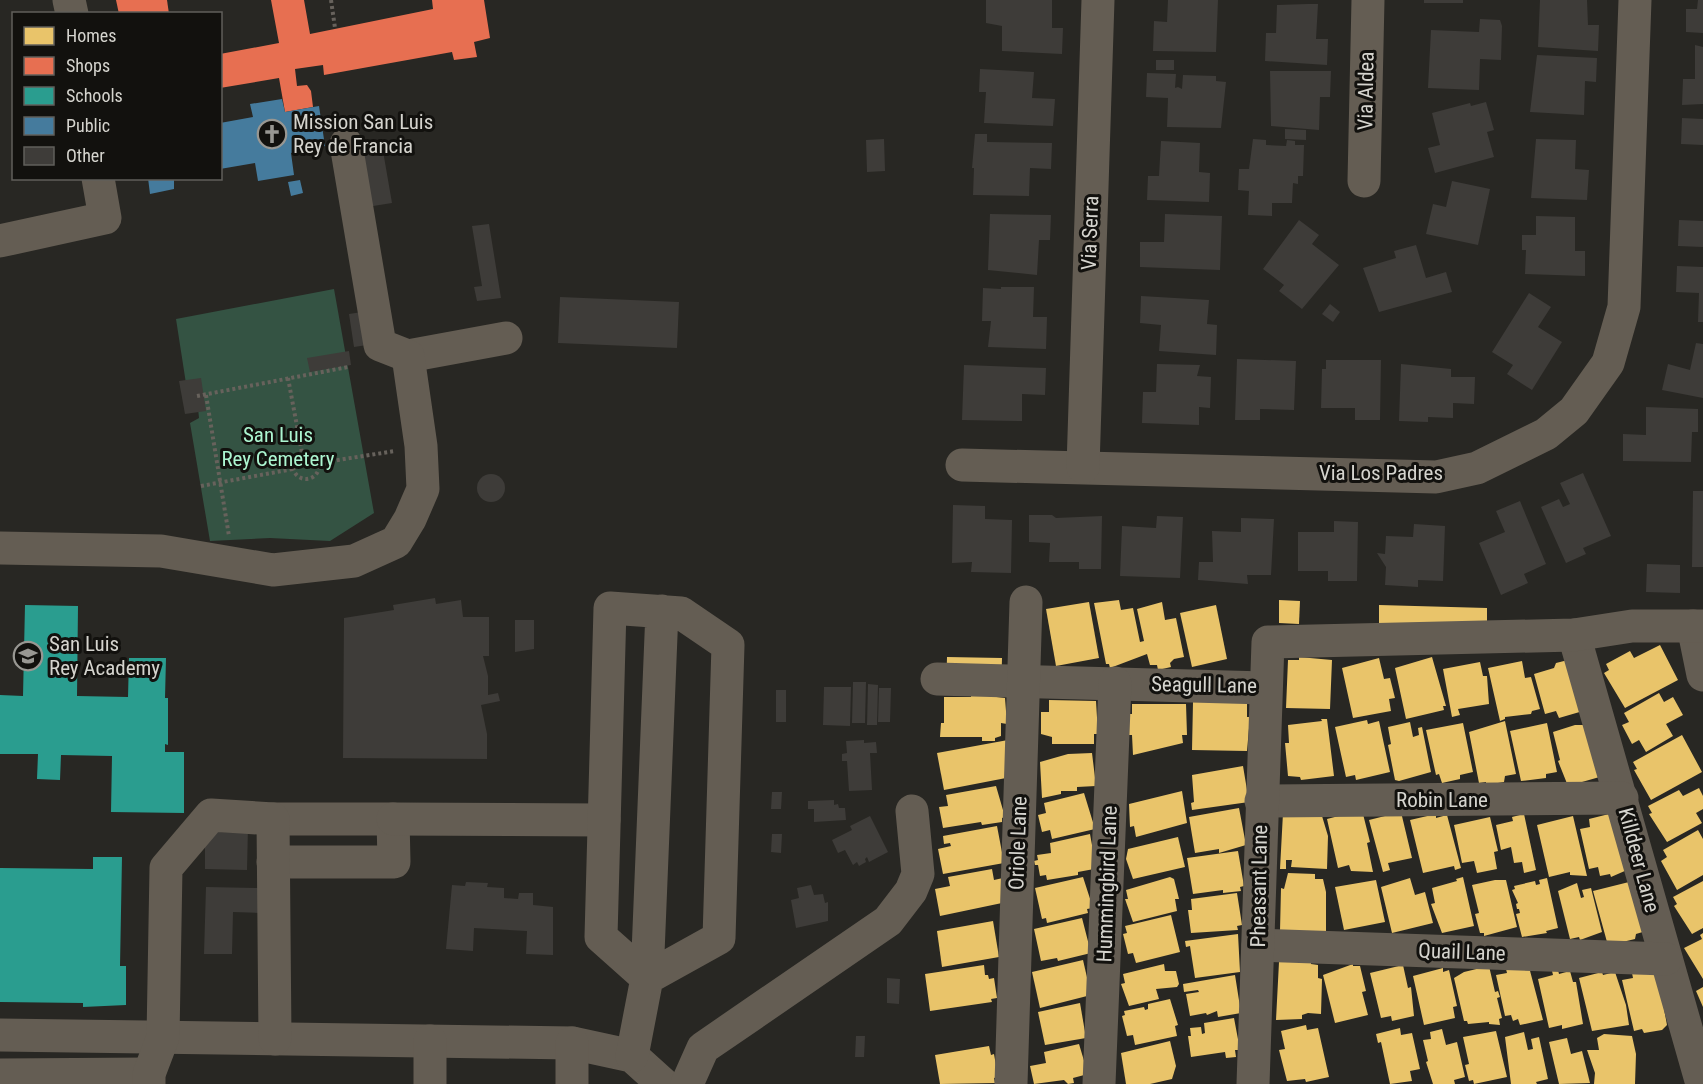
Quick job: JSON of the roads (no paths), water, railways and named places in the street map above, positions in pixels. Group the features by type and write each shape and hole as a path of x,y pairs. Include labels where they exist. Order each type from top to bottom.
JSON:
{"street":[{"name":"Via Serra","path":"1083,467 1098,0"},
{"name":"Via Aldea","path":"1364,181 1368,0"},
{"name":"Via Los Padres","path":"962,465 1436,477 1477,468 1546,434 1574,411 1608,363 1624,307 1635,0"},
{"path":"346,144 380,345 408,357 506,338"},
{"path":"0,242 105,218 98,180"},
{"path":"0,548 161,550 273,570 354,561 396,542 410,519 423,489 421,446 408,357"},
{"name":"Oriole Lane","path":"1011,1084 1026,602"},
{"path":"610,608 681,613 728,645 719,938 647,978 601,937 610,608"},
{"path":"632,1056 647,978 662,611"},
{"path":"1574,635 1632,626 1698,626 1703,675"},
{"name":"Seagull Lane","path":"937,679 1265,688 1268,642 1574,635"},
{"name":"Killdeer Lane","path":"1574,635 1702,1084"},
{"name":"Hummingbird Lane","path":"1099,1084 1114,683"},
{"name":"Pheasant Lane","path":"1253,1084 1265,688"},
{"name":"Robin Lane","path":"1261,801 1622,798"},
{"path":"687,1084 703,1047 888,921 911,891 918,874 912,811"},
{"path":"0,1075 33,1080 149,1079 163,1037 166,868 211,815 273,819 604,820"},
{"path":"273,819 275,1039"},
{"path":"273,862 393,862 393,819"},
{"name":"Quail Lane","path":"1258,945 1666,959"},
{"path":"0,1035 572,1043 632,1056 663,1084"},
{"path":"33,1036 33,1080"},
{"path":"430,1041 430,1084"},
{"path":"572,1043 572,1084"}],"place":[{"name":"Mission San Luis Rey de Francia","path":"272,134"},
{"name":"San Luis Rey Academy","path":"28,656"}],"park label":[{"name":"San Luis Rey Cemetery","path":"278,447"}]}
